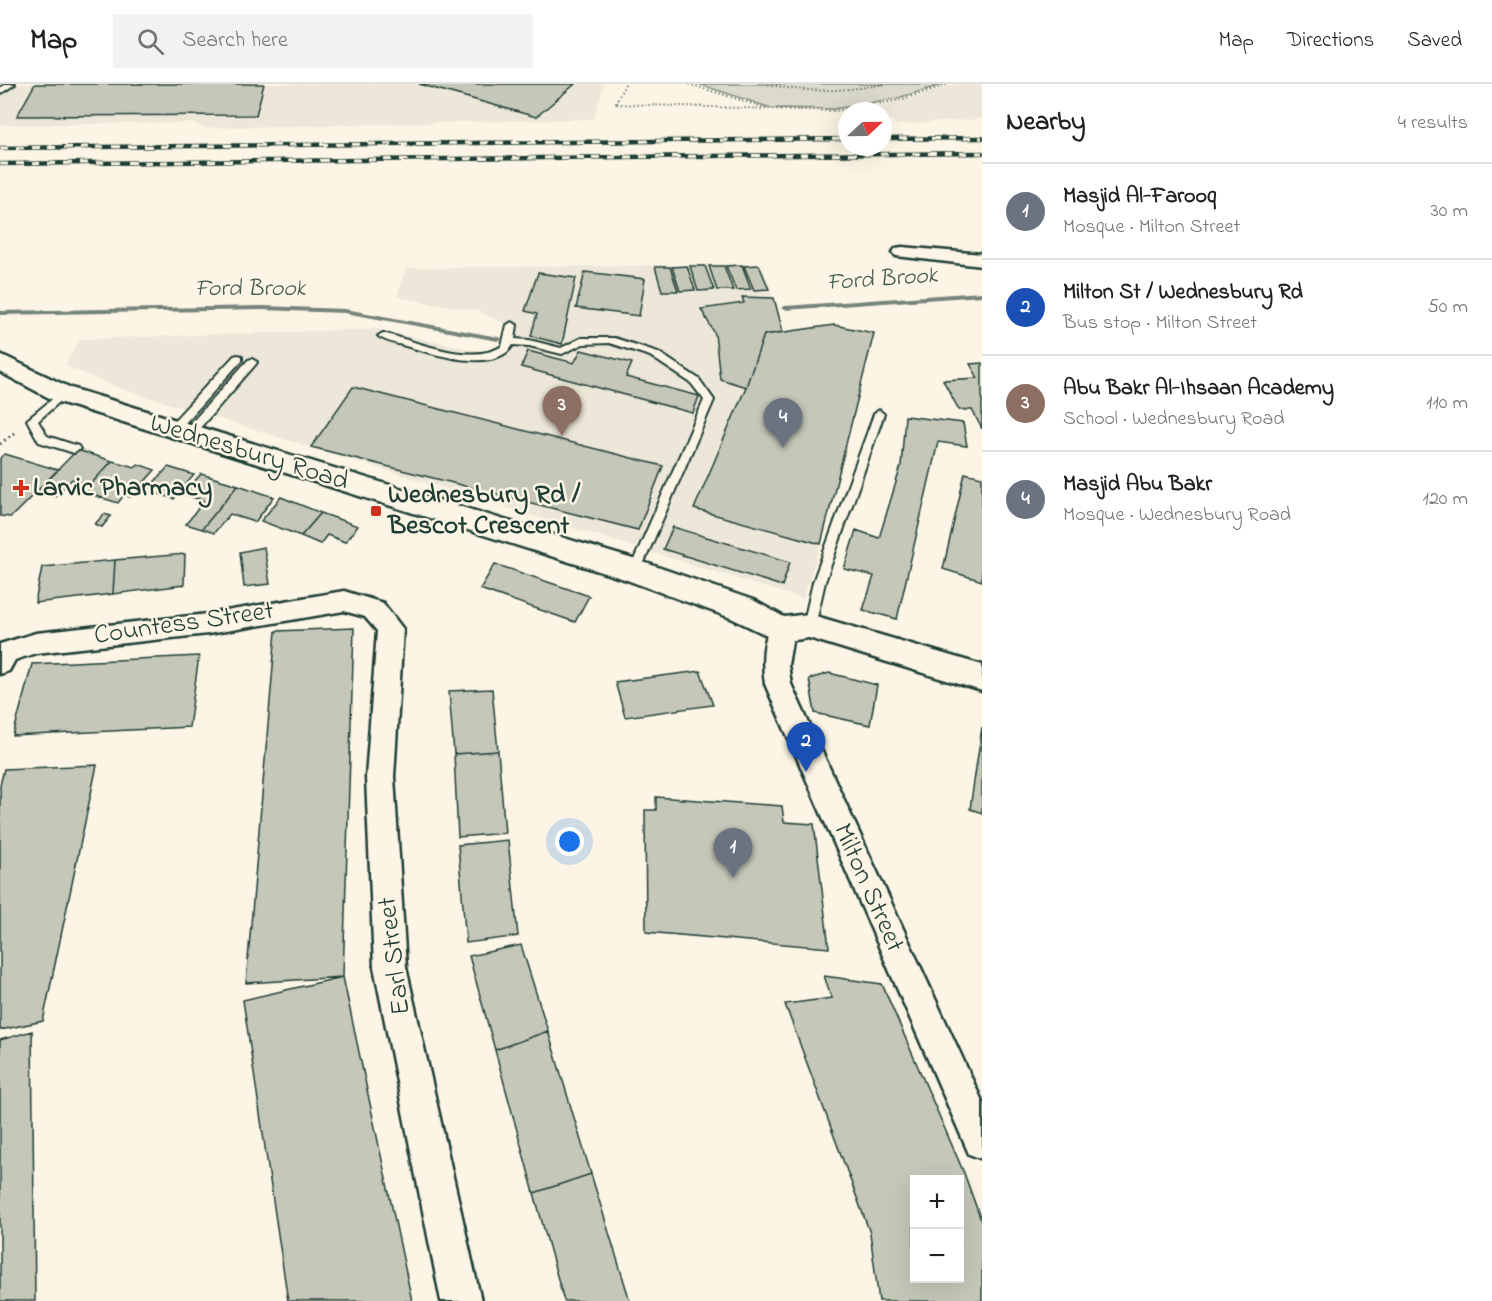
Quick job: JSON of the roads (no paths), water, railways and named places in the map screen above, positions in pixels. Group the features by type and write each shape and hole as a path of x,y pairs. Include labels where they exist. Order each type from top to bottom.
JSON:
{"street":[{"path":"902,252 982,261"},
{"name":"Wednesbury Road","path":"0,363 62,394 180,432 635,571 795,628 982,678"},
{"name":"Countess Street","path":"0,663 6,653 36,643 208,624 344,601 374,610"},
{"name":"Earl Street","path":"374,610 390,629 380,777 390,967 461,1301"},
{"name":"Milton Street","path":"795,628 775,665 778,684 982,1141"}],"lane":[{"path":"0,92 11,84"},
{"path":"383,336 466,357 483,358 498,354 505,348 512,326"},
{"path":"508,342 529,343 562,351 581,341 610,340 654,354 695,381 709,400 635,571"},
{"path":"180,432 238,358"},
{"path":"180,432 252,362"},
{"path":"62,394 32,420 43,439 74,449"},
{"path":"795,628 819,582 879,414"}],"waterway":[{"name":"Ford Brook","path":"785,308 982,294"},
{"name":"Ford Brook","path":"0,313 262,308 345,311 498,339"}],"railway":[{"path":"892,139 982,138"},
{"path":"0,148 838,139"},
{"path":"0,164 982,153"}],"place":[{"name":"Abu Bakr Al-Ihsaan Academy","path":"562,436"},
{"name":"Masjid Abu Bakr","path":"783,448"},
{"name":"Larvic Pharmacy","path":"21,488"},
{"name":"Wednesbury Rd / Bescot Crescent","path":"376,511"},
{"name":"Milton St / Wednesbury Rd","path":"806,772"},
{"name":"Masjid Al-Farooq","path":"733,878"}]}
